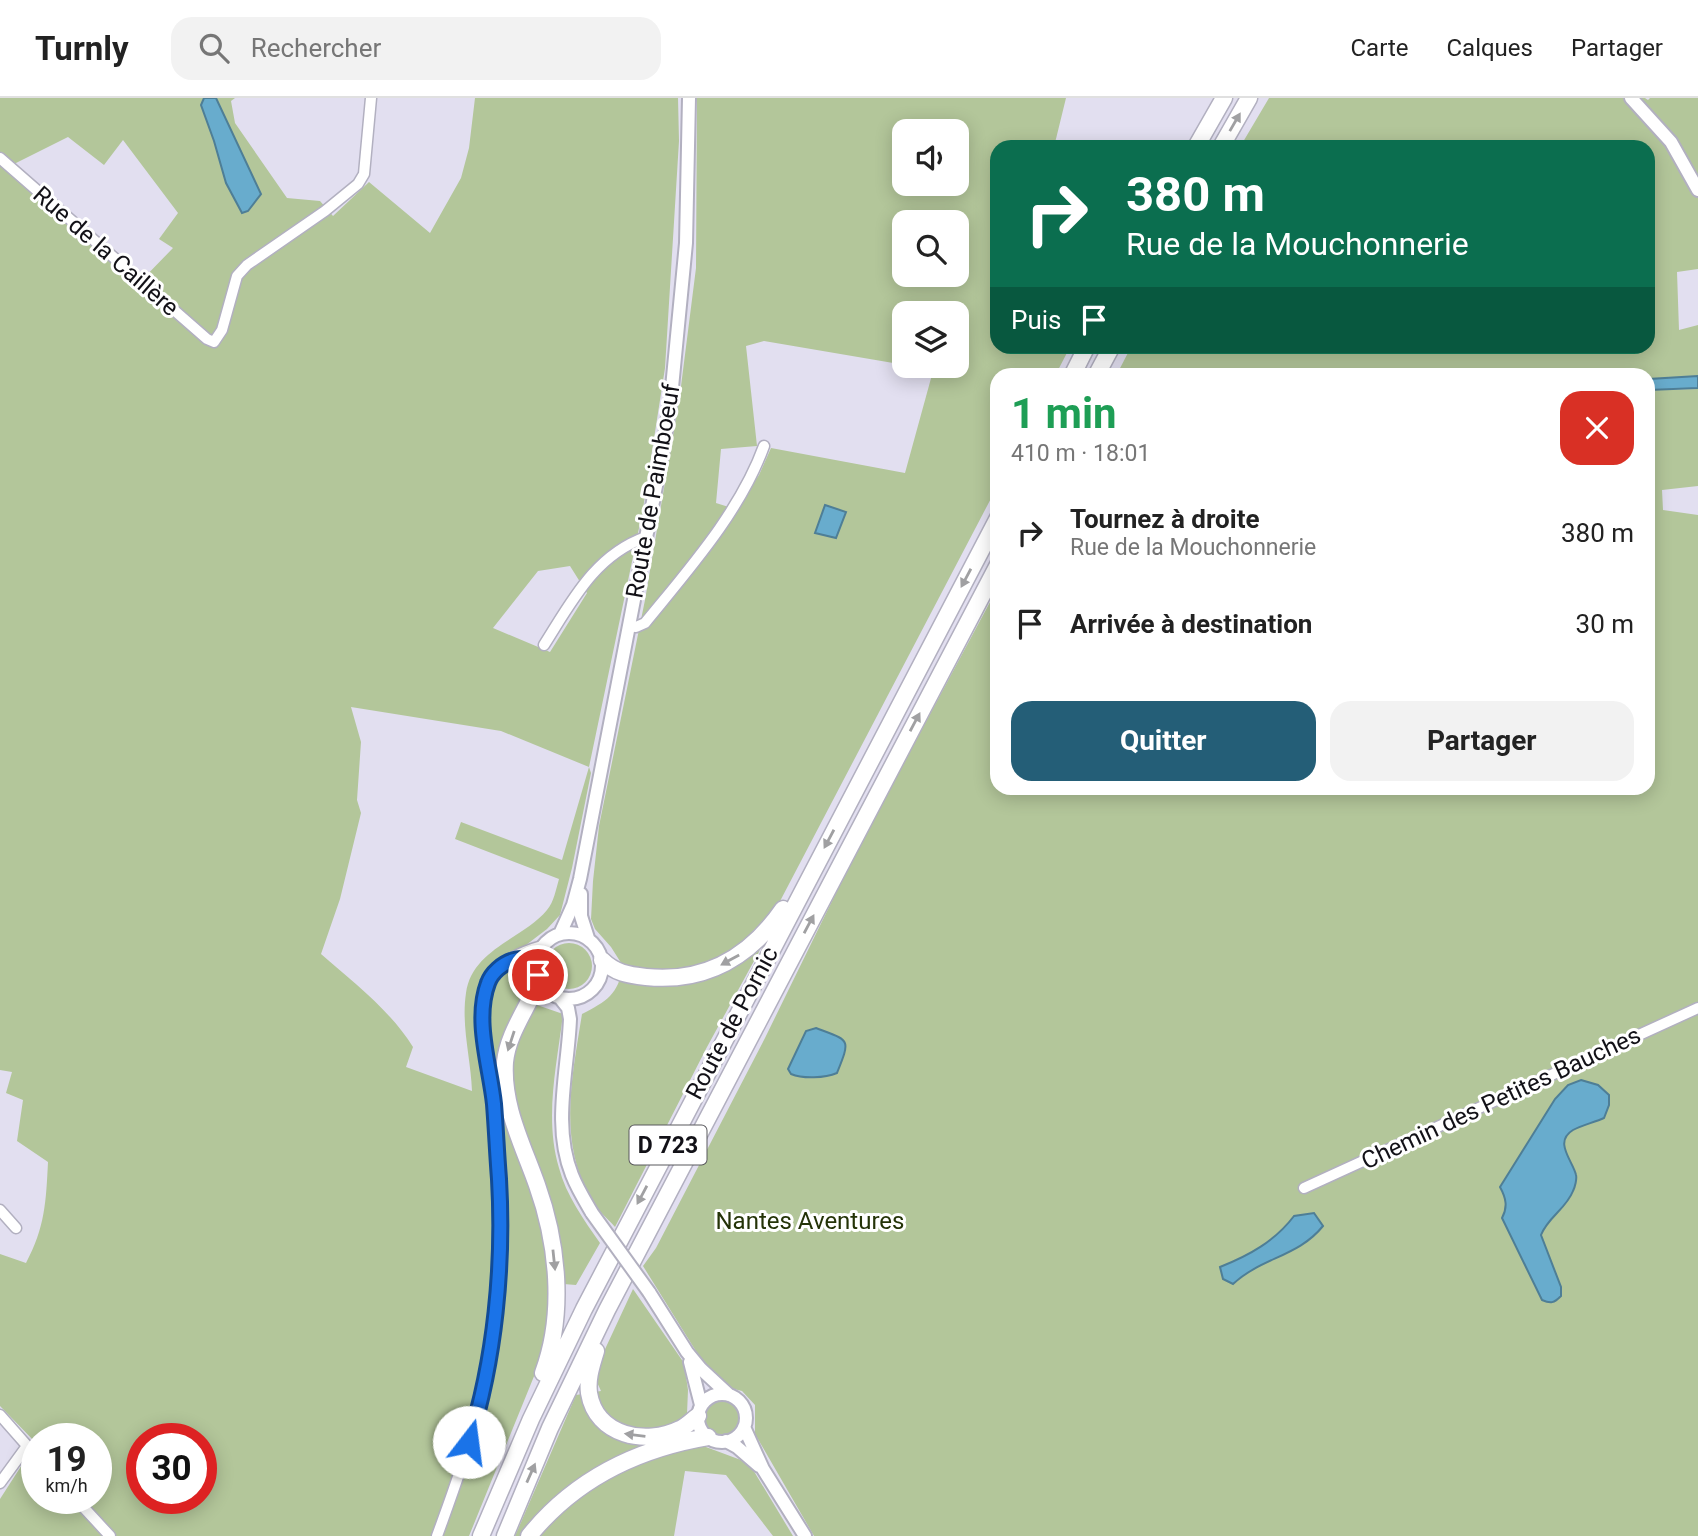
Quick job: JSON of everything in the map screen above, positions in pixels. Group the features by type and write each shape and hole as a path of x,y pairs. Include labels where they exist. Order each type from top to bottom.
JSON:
{"highway":[{"path":"1200,140 1224,98"},
{"path":"1225,140 1249,98"},
{"name":"Route de Pornic","path":"481,1536 531,1419 622,1232 990,533"},
{"name":"Route de Pornic","path":"505,1536 572,1383 625,1278 990,580"},
{"path":"602,960 618,972 646,977 687,976 711,971 740,955 756,942 780,915 795,888 810,874"},
{"path":"531,1419 533,1398 550,1350 556,1290 555,1262 544,1207 510,1111 505,1060 511,1038 533,997 538,973"},
{"path":"625,1278 621,1298 590,1371 588,1384 593,1406 606,1424 629,1435 658,1436 681,1429 700,1410"},
{"path":"529,1536 578,1488 601,1473 636,1456 679,1442 708,1437"}],"street":[{"name":"Rue de la Caillère","path":"0,158 207,339 214,342 222,330 237,276 247,265 350,192 364,174 371,98"},
{"name":"Route de Paimboeuf","path":"560,934 573,905 580,879 667,427 682,301 689,98"},
{"path":"1631,98 1671,142 1698,190"},
{"path":"629,626 636,627 645,623 706,546 752,476 764,446"},
{"path":"544,645 597,567 612,554 646,537"},
{"name":"Route de Paimboeuf","path":"580,879 581,916 588,938"},
{"path":"437,1536 474,1425 494,1311 499,1245 499,1182 483,999 490,977 517,954 542,946 560,934 574,933 588,938 597,947 602,960 599,981 577,1010 569,1041"},
{"path":"538,973 537,959 542,946"},
{"path":"508,962 522,959 538,973 547,991 560,998 568,1008 569,1041 562,1105 563,1136 571,1174 592,1213 649,1292 687,1352 701,1370 743,1408 744,1427 763,1469 805,1536"},
{"path":"560,998 573,999 586,995"},
{"name":"Chemin des Petites Bauches","path":"1304,1188 1698,1007"},
{"path":"0,1210 16,1228"},
{"path":"687,1352 695,1376 700,1428 708,1437 726,1441 734,1438 744,1427"},
{"path":"700,1410 710,1396 729,1395"},
{"path":"0,1416 21,1439"},
{"path":"726,1441 763,1469"},
{"path":"0,1483 21,1454"},
{"path":"90,1514 110,1536"}],"green space":[{"path":"0,98 235,98 231,101 235,123 287,198 320,201 333,216 369,182 430,233 461,178 469,148 475,98 678,98 679,141 665,368 643,509 589,767 591,773 572,868 560,915 526,945 520,968 525,974 522,990 537,1005 563,1014 553,1091 552,1130 555,1149 566,1188 600,1243 576,1285 551,1283 550,1314 539,1364 469,1536 0,1536 0,1499 21,1466 21,1514 112,1514 112,1423 21,1423 21,1428 0,1406 0,1254 26,1263 37,1238 43,1214 48,1162 17,1141 23,1100 6,1093 12,1072 0,1070","holes":["68,137 104,165 123,140 178,213 159,239 173,248 138,284 14,164","570,566 587,593 550,652 493,628 538,571","351,707 501,731 589,767 562,860 461,822 455,839 559,879 547,910 488,955 470,978 466,993 465,1018 472,1091 406,1067 413,1047 404,1034 371,998 321,954 340,899 361,813 357,800 361,742"]},
{"path":"697,98 1066,98 1056,140 990,140 990,354 1066,354 1059,368 990,368 990,500 778,905 731,950 742,962 760,950 615,1227 592,1202 580,1176 574,1153 570,1108 582,1014 610,996 618,984 623,966 595,929 591,919 593,881 599,826 645,600 680,394 696,268","holes":["892,301 969,301 969,378 931,378 905,473 771,448 759,475 735,509 716,503 721,449 757,446 746,346 764,341 892,363"]},
{"path":"1269,98 1698,98 1698,269 1677,272 1679,330 1698,325 1698,376 1655,379 1655,368 1120,368 1127,354 1655,354 1655,140 1244,140"},
{"name":"Nantes Aventures","path":"1698,389 1698,486 1662,490 1663,510 1698,515 1698,1536 814,1536 755,1434 755,1405 742,1391 717,1385 643,1266 656,1248 765,1038 854,856 990,602 990,795 1655,795 1655,390"},
{"path":"569,943 586,949 592,966 586,983 569,989 552,983 546,966 552,949"},
{"path":"633,1289 684,1363 688,1390 687,1414 695,1432 706,1447 749,1463 793,1536 773,1536 726,1475 685,1471 674,1536 515,1536 576,1395 601,1391 596,1380 600,1360"},
{"path":"721,1399 734,1404 739,1417 734,1430 721,1435 708,1430 703,1417 708,1404"}],"water":[{"path":"204,98 216,98 261,194 248,211 242,213 226,183 201,105"},
{"path":"1698,376 1698,388 1655,390 1655,379"},
{"path":"825,505 846,512 836,538 815,533"},
{"path":"816,1028 844,1042 844,1053 837,1073 814,1077 791,1074 788,1069 806,1031"},
{"path":"1581,1080 1598,1085 1609,1095 1609,1105 1604,1118 1573,1130 1565,1140 1564,1146 1576,1181 1570,1197 1541,1235 1561,1287 1561,1296 1548,1302 1542,1300 1502,1218 1506,1203 1500,1187 1555,1099 1568,1085"},
{"path":"1314,1213 1323,1226 1302,1244 1256,1268 1233,1284 1223,1279 1220,1267 1261,1246 1279,1233 1294,1216"}],"route":[{"path":"469,1442 486,1364 494,1311 499,1245 499,1182 494,1104 483,1020 483,999 490,977 508,962 522,959 530,962 536,967 538,975"}]}
